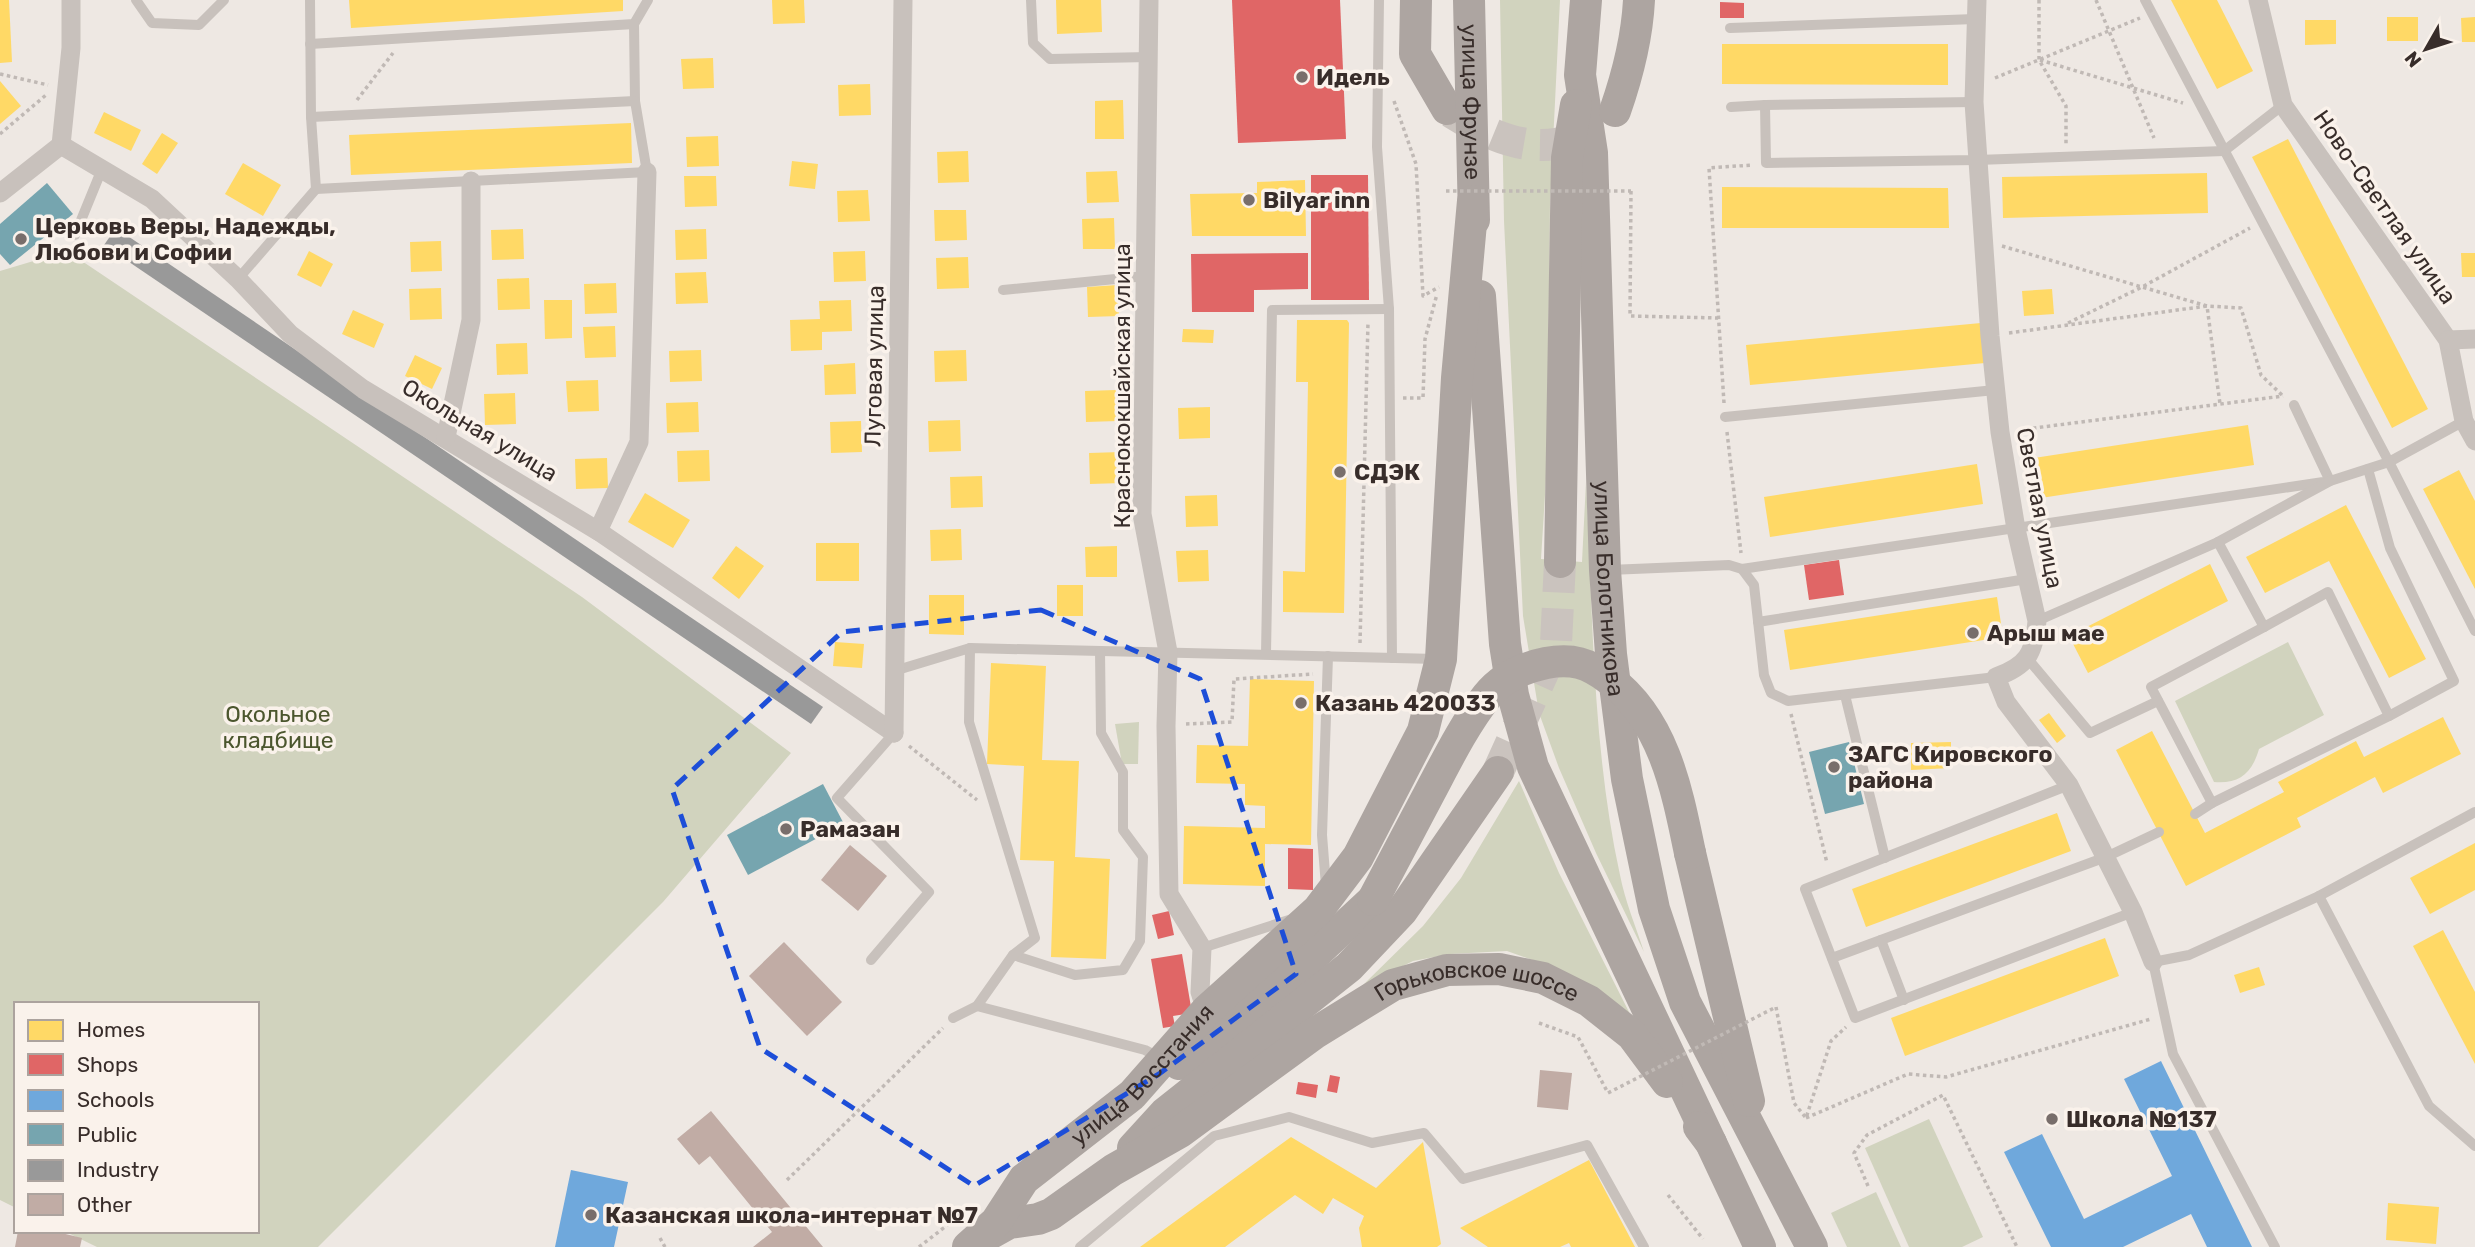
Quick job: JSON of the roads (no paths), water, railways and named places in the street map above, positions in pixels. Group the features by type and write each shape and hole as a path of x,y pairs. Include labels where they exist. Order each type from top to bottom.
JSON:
{"main road":[{"path":"1416,0 1415,54 1447,109"},
{"name":"улица Фрунзе","path":"1460,196 1469,0"},
{"name":"улица Болотникова","path":"1586,0 1580,75 1592,153 1605,570 1611,654 1627,779 1654,909 1685,1002 1760,1150"},
{"path":"1615,111 1630,69 1639,0"},
{"path":"1560,562 1567,158 1580,75"},
{"path":"1460,196 1505,644 1513,695 1533,767 1711,1143"},
{"name":"улица Восстания","path":"971,1245 996,1222 1024,1179 1132,1095 1206,1012 1318,911 1357,857 1423,731 1441,659 1457,378 1460,196"},
{"path":"1132,1095 1164,1076 1292,975 1373,900 1448,758 1488,695 1506,678 1526,667 1563,660 1593,666 1623,690 1648,720 1667,760 1682,813 1760,1150 1812,1247"},
{"path":"1113,1170 1165,1113 1358,957 1402,911 1498,772"},
{"name":"Горьковское шоссе","path":"1113,1170 1180,1132 1315,1033 1393,985 1447,970 1499,969 1543,978 1590,1000 1632,1035 1711,1143 1760,1247"},
{"name":"улица Восстания","path":"971,1245 1009,1223 1038,1219 1051,1214 1113,1170"}],"street":[{"path":"0,192 61,145 71,48 71,0"},
{"name":"Луговая улица","path":"894,733 903,0"},
{"name":"Краснококшайская улица","path":"1149,0 1142,514 1168,652 1166,726 1169,894 1202,947"},
{"name":"Ново-Светлая улица","path":"2258,0 2283,105 2448,340 2464,421 2475,441"},
{"name":"Светлая улица","path":"1976,9 1974,95 1990,336 2000,432 2016,529 2037,621 2028,659"},
{"name":"Окольная улица","path":"61,145 152,199 238,279 290,334 363,389 598,531 894,733"},
{"path":"598,531 639,442 647,172"},
{"path":"446,437 471,320 471,181"},
{"path":"2448,340 2475,339"},
{"path":"2028,659 2014,670 1996,677 2006,702 2070,785 2133,912 2153,962"},
{"path":"1202,947 1199,992 1206,1012"}],"lane":[{"path":"136,0 152,23 199,25 223,0"},
{"path":"238,279 316,189 311,117 310,0"},
{"path":"316,189 647,172 635,101 634,24 648,0"},
{"path":"1031,0 1033,43 1050,59 1149,57"},
{"path":"1379,0 1377,147 1389,309 1392,657"},
{"path":"2145,0 2389,462 2475,631"},
{"path":"1730,27 1976,9"},
{"path":"310,44 634,24"},
{"path":"1731,107 1974,95"},
{"path":"311,117 635,101"},
{"path":"1765,105 1766,163 1977,160 2224,150 2283,105"},
{"path":"75,235 102,169"},
{"path":"1003,289 1146,276"},
{"path":"1266,653 1272,310 1389,309"},
{"path":"1725,417 1995,390"},
{"path":"2294,405 2330,481"},
{"path":"1605,570 1729,565 1742,569 2330,481 2389,462 2464,421"},
{"path":"2195,814 2454,681 2390,548 2368,469"},
{"path":"2037,621 2218,542 2330,481"},
{"path":"2218,542 2264,627"},
{"path":"1742,569 1754,585 1764,675 1771,693 1788,701 1996,677"},
{"path":"1758,622 2027,579"},
{"path":"2212,803 2151,687 2328,592 2389,716"},
{"path":"953,1018 977,1006 1013,955 1035,938 969,722 970,648"},
{"path":"894,671 970,648 1441,659"},
{"path":"1013,955 1074,975 1123,970 1140,940 1143,858 1123,830 1123,772 1101,733 1100,651"},
{"path":"1202,947 1318,911 1326,888 1322,835 1328,656"},
{"path":"2028,659 2090,733 2158,701"},
{"path":"1845,695 1885,858"},
{"path":"871,960 929,892 836,799 894,733"},
{"path":"2070,785 1805,889 1855,1018 2133,912"},
{"path":"2275,1247 2173,1054 2153,962 2189,955 2319,896 2475,812"},
{"path":"1832,958 2106,857 2159,832"},
{"path":"2319,896 2429,1106 2475,1146"},
{"path":"1881,940 1904,1000"},
{"path":"977,1006 1145,1049 1163,1060"},
{"path":"1080,1247 1214,1136 1289,1117 1372,1143 1424,1133 1464,1179 1587,1145 1644,1247"}],"tunnel":[{"path":"1451,112 1501,138 1520,143 1556,144 1574,139 1591,129"},
{"path":"1498,772 1556,644 1560,562"}],"place":[{"name":"Идель","path":"1302,77"},
{"name":"Bilyar inn","path":"1249,200"},
{"name":"Церковь Веры, Надежды, Любови и Софии","path":"21,239"},
{"name":"СДЭК","path":"1340,472"},
{"name":"Арыш мае","path":"1973,633"},
{"name":"Казань 420033","path":"1301,703"},
{"name":"ЗАГС Кировского района","path":"1834,767"},
{"name":"Рамазан","path":"786,829"},
{"name":"Школа №137","path":"2052,1119"},
{"name":"Казанская школа-интернат №7","path":"591,1215"}],"park label":[{"name":"Окольное кладбище","path":"278,727"}]}
